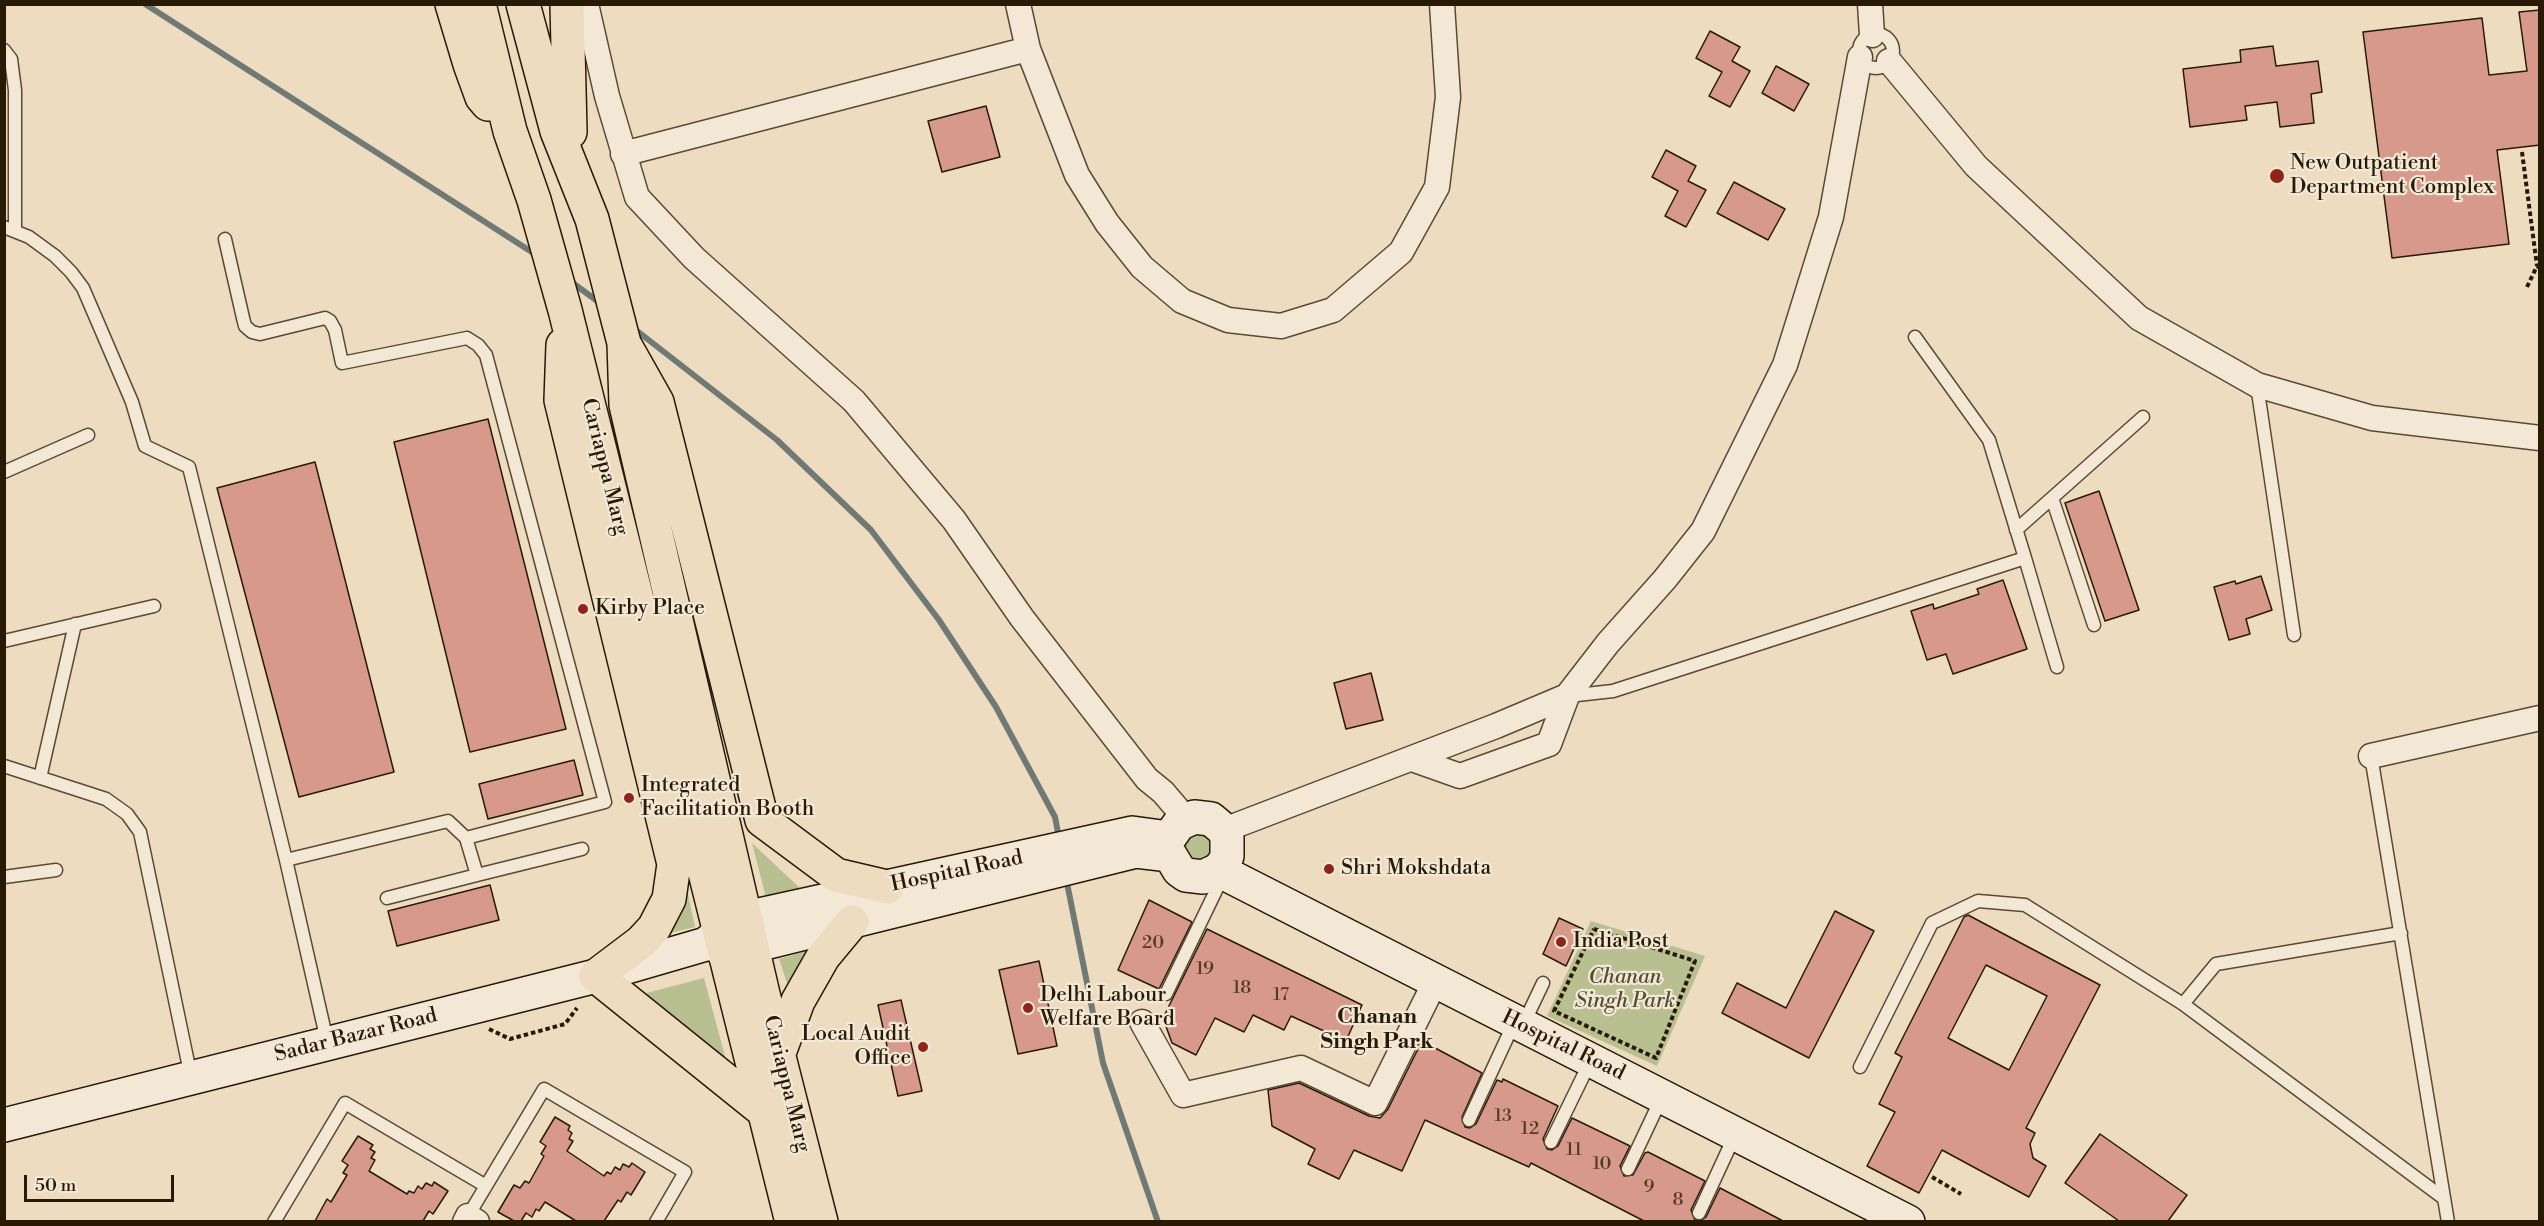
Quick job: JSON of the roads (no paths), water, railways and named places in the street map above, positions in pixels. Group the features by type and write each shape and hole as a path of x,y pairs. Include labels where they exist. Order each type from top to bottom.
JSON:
{"main road":[{"path":"452,4 482,98 510,131"},
{"name":"Cariappa Marg","path":"479,4 510,131 534,200 565,310 730,939 779,1053 821,1221"},
{"name":"Cariappa Marg","path":"523,4 557,131 592,219 624,343 626,405 765,1112 792,1221"},
{"path":"567,4 570,165"},
{"path":"565,310 561,399 674,864 669,899 654,928 641,942 596,976 765,1112"},
{"path":"624,343 657,402 762,820 836,875 887,887"},
{"path":"779,1053 798,1000 813,973 852,921"}],"street":[{"path":"586,4 623,154 638,197 694,258 854,400 954,520 1022,618 1147,779 1163,792 1175,838 1179,870 1186,874 1203,877 1221,871 1227,856 1227,838 1224,830 1211,819 1203,817 1175,838"},
{"path":"1018,4 1028,49 1077,175 1107,223 1142,267 1182,301 1228,320 1281,326 1333,310 1401,252 1437,187 1448,97 1442,4"},
{"path":"1870,4 1872,35"},
{"path":"623,154 1028,49"},
{"path":"1412,759 1460,776 1549,744 1567,696 1703,531 1785,365 1832,217 1860,57"},
{"path":"1889,61 1976,166 2139,318 2257,385 2372,418 2540,438"},
{"path":"1224,830 1412,759 1567,696"},
{"path":"2371,756 2540,718"},
{"name":"Hospital Road","path":"730,939 852,921 1028,867 1113,847 1132,833 1175,838"},
{"name":"Hospital Road","path":"730,939 887,887 1028,867"},
{"name":"Hospital Road","path":"1221,871 1908,1221"},
{"name":"Sadar Bazar Road","path":"4,1125 596,976 730,939"},
{"path":"1142,1022 1183,1095 1301,1068 1375,1103 1435,982"}],"lane":[{"path":"1872,35 1882,36 1891,44 1889,61 1884,66 1872,67 1860,57 1861,43 1872,35"},
{"path":"4,50 11,59 15,90 10,229 55,256 83,288 132,402 145,446 189,467 286,860 327,1043"},
{"path":"225,239 245,326 252,332 260,334 325,318 330,321 335,330 342,363 467,338 478,345 486,355 605,802 466,838"},
{"path":"1915,337 1989,440 2057,667"},
{"path":"2257,385 2294,635"},
{"path":"2016,530 2143,417"},
{"path":"4,472 88,435"},
{"path":"2052,498 2094,625"},
{"path":"1567,696 1613,690 2025,558"},
{"path":"4,641 154,606"},
{"path":"40,778 75,624"},
{"path":"2371,756 2442,1197 2448,1221"},
{"path":"4,766 106,799 127,814 140,832 191,1078"},
{"path":"286,860 448,821 466,838 477,874"},
{"path":"387,898 582,849"},
{"path":"4,877 56,870"},
{"path":"1166,994 1221,871"},
{"path":"1860,1068 1932,922 1978,901 2025,905 2183,1004 2442,1197"},
{"path":"2183,1004 2216,964 2401,933"},
{"path":"1469,1120 1543,983"},
{"path":"1551,1142 1591,1059"},
{"path":"470,1220 486,1185 544,1089 685,1172 656,1221"},
{"path":"1628,1168 1663,1095"},
{"path":"274,1221 345,1103 486,1185"},
{"path":"1700,1213 1737,1132"}],"waterway":[{"path":"145,4 538,256"},
{"path":"570,281 600,303"},
{"path":"632,327 777,440 871,530 939,620 996,707 1055,817 1059,838"},
{"path":"1066,878 1103,1063 1158,1222"}],"place":[{"name":"New Outpatient Department Complex","path":"2277,176"},
{"name":"Kirby Place","path":"583,609"},
{"name":"Integrated Facilitation Booth","path":"629,798"},
{"name":"Shri Mokshdata","path":"1329,869"},
{"name":"India Post","path":"1561,942"},
{"name":"Delhi Labour Welfare Board","path":"1028,1008"},
{"name":"Local Audit Office","path":"923,1047"}],"district":[{"name":"Chanan Singh Park","path":"1377,1030"}]}
